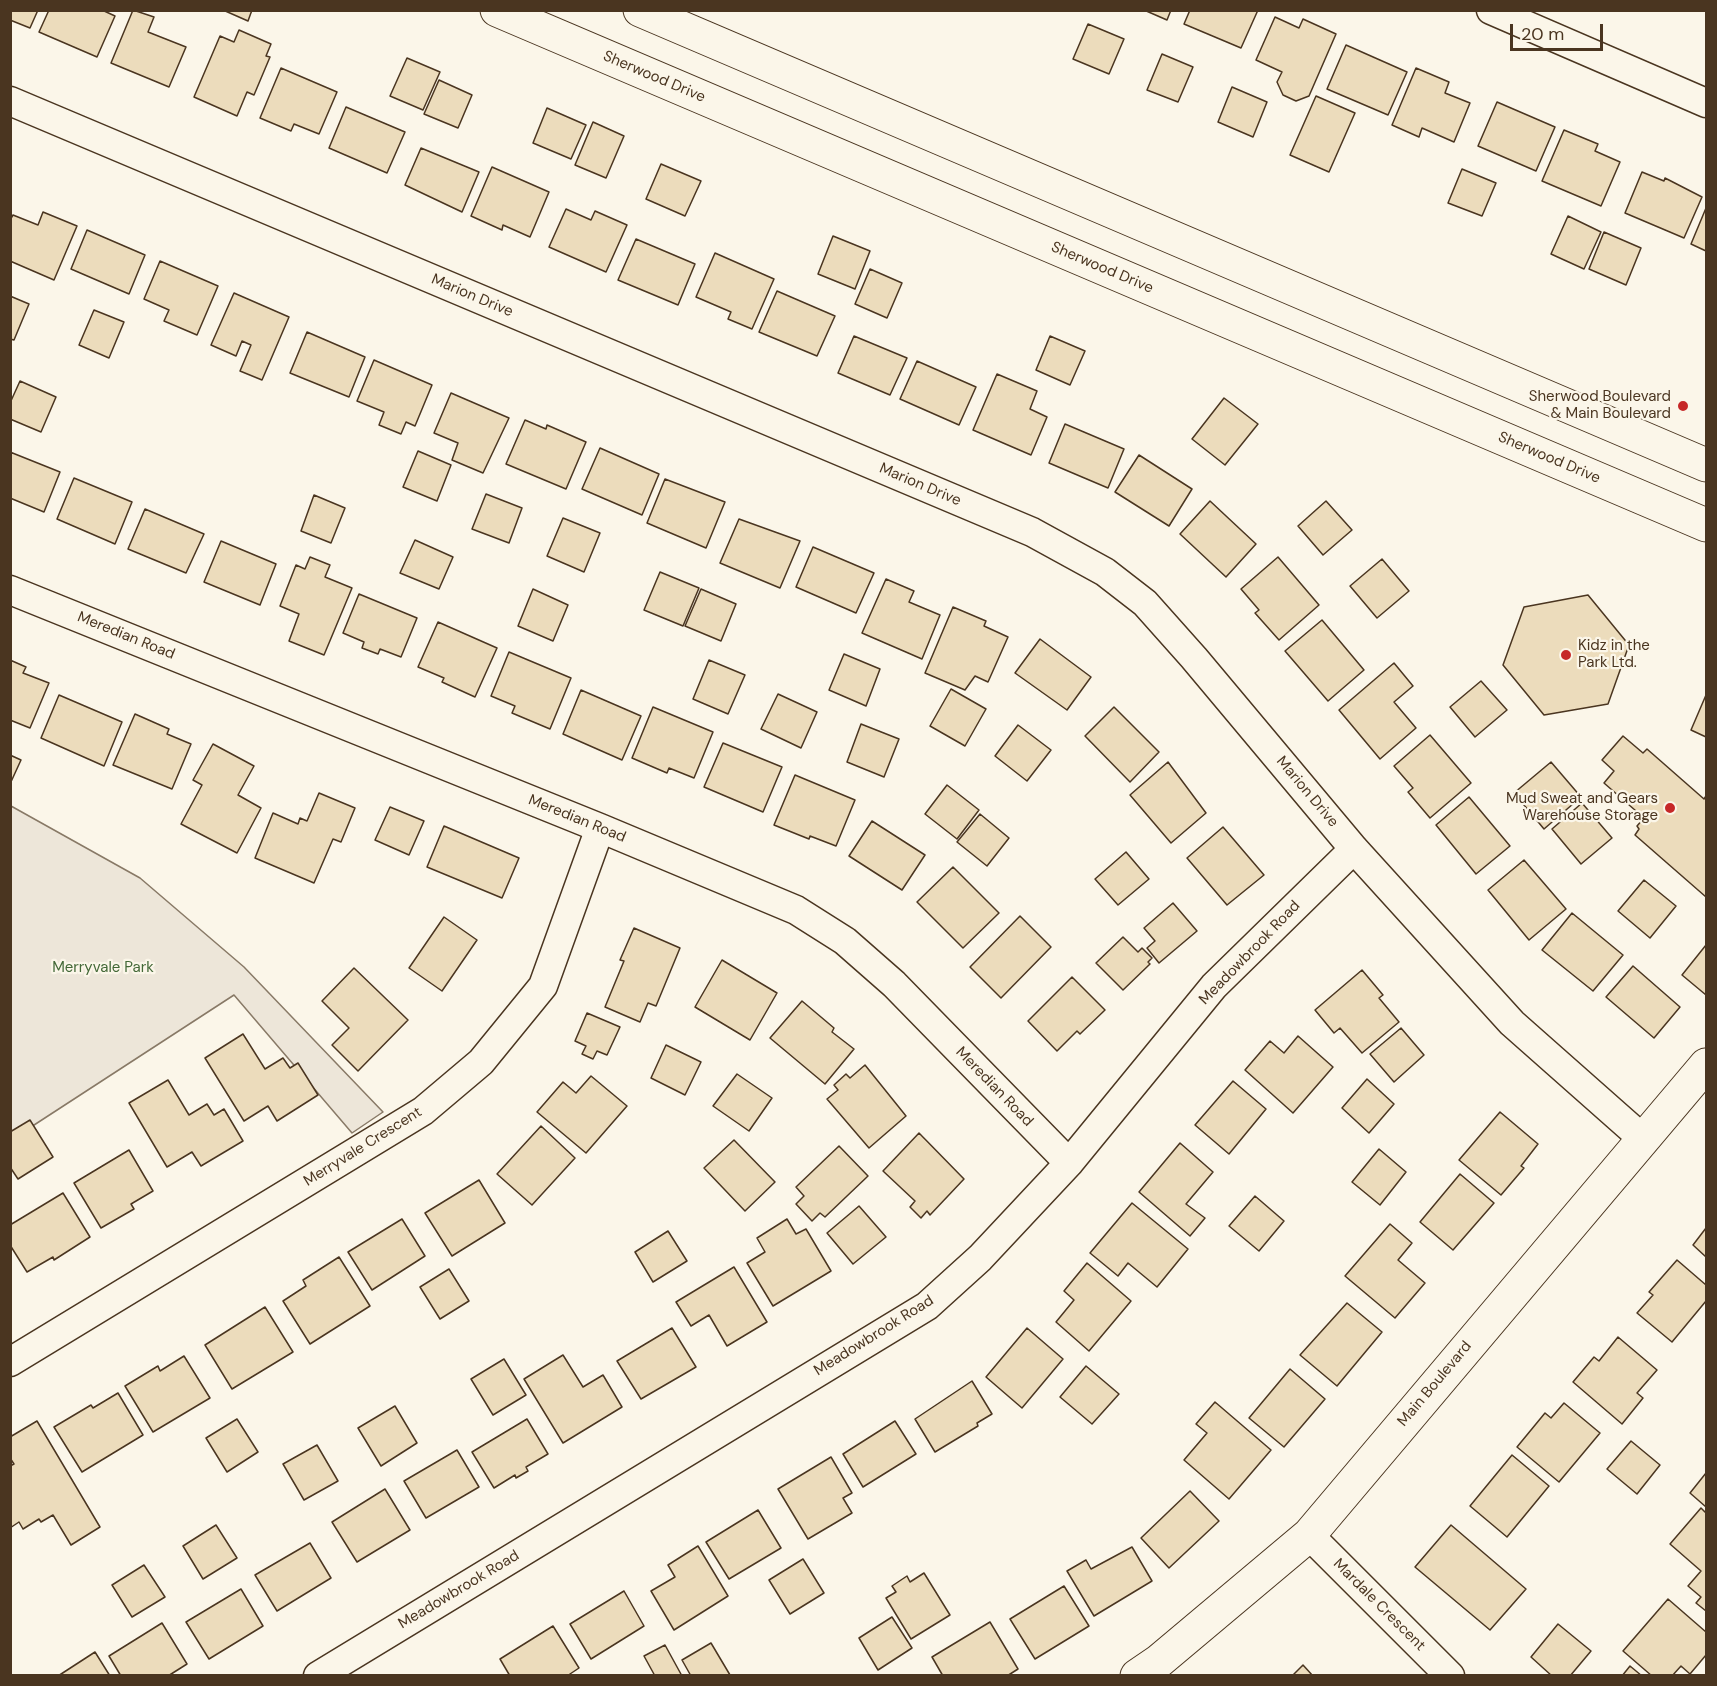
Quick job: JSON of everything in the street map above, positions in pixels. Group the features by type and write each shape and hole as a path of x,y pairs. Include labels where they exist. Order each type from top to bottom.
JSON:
{"main road":[{"name":"Sherwood Drive","path":"497,10 1707,525"},
{"path":"640,10 1707,465"},
{"name":"Main Boulevard","path":"1137,1676 1159,1661 1309,1535 1641,1138 1707,1065"}],"street":[{"path":"1491,10 1707,103"},
{"name":"Marion Drive","path":"10,101 1042,538 1105,572 1144,603 1194,658 1354,849 1512,1023 1641,1138"},
{"name":"Meredian Road","path":"10,590 600,828 796,910 845,941 894,984 1069,1163"},
{"name":"Merryvale Crescent","path":"10,1362 423,1111 482,1062 543,986 600,828"},
{"name":"Meadowbrook Road","path":"318,1676 927,1306 980,1258 1069,1163 1214,986 1354,849"},
{"name":"Mardale Crescent","path":"1309,1535 1450,1676"}],"green space":[{"name":"Merryvale Park","path":"11,806 140,878 244,967 383,1112 352,1133 234,995 11,1140"}],"building":[{"path":"10,10 38,10 30,28 10,20"},
{"path":"49,10 102,10 115,16 97,57 39,32"},
{"path":"133,10 154,17 148,32 186,47 169,87 111,63"},
{"path":"223,10 252,10 248,21"},
{"path":"1144,10 1171,10 1167,20"},
{"path":"1190,10 1258,10 1241,48 1184,24"},
{"path":"1275,17 1299,28 1303,19 1336,34 1309,96 1296,101 1283,95 1277,82 1282,72 1256,60"},
{"path":"1088,24 1124,39 1109,74 1073,59"},
{"path":"239,30 271,44 266,56 270,57 254,95 247,92 237,116 194,97 220,36 234,42"},
{"path":"1346,45 1407,72 1388,115 1327,89"},
{"path":"1162,54 1193,67 1178,102 1147,90"},
{"path":"407,58 440,72 423,110 390,96"},
{"path":"281,68 337,92 319,134 294,124 291,131 260,118"},
{"path":"1416,68 1449,82 1445,93 1470,103 1454,142 1422,128 1419,137 1392,125"},
{"path":"439,80 472,95 458,128 424,114"},
{"path":"1232,87 1267,102 1253,137 1218,122"},
{"path":"1316,96 1355,113 1329,172 1290,155"},
{"path":"1497,102 1555,127 1536,171 1478,146"},
{"path":"346,107 405,132 387,173 329,148"},
{"path":"547,108 586,125 571,159 533,143"},
{"path":"593,122 624,136 606,178 575,165"},
{"path":"1564,130 1598,144 1595,151 1620,162 1601,206 1542,181"},
{"path":"421,148 479,172 462,212 405,185"},
{"path":"661,164 701,181 685,216 646,199"},
{"path":"492,167 549,192 530,237 503,225 502,230 471,216"},
{"path":"1462,169 1496,183 1482,216 1448,203"},
{"path":"1642,172 1664,181 1665,178 1702,197 1684,238 1625,213"},
{"path":"1706,208 1706,251 1691,244"},
{"path":"566,209 591,220 595,211 627,225 606,272 549,247"},
{"path":"43,212 77,226 54,280 10,261 10,220 13,215 38,225"},
{"path":"1568,216 1601,232 1584,269 1551,254"},
{"path":"87,230 145,255 129,294 71,269"},
{"path":"1604,232 1641,248 1626,285 1589,269"},
{"path":"833,236 870,251 855,289 818,274"},
{"path":"636,239 695,264 678,305 618,280"},
{"path":"715,253 774,279 752,329 728,319 731,312 696,297"},
{"path":"160,261 218,286 197,335 164,321 169,310 144,299"},
{"path":"870,269 902,283 887,318 855,304"},
{"path":"777,291 835,316 817,356 759,332"},
{"path":"234,293 289,317 262,380 240,371 251,345 242,341 236,356 211,345"},
{"path":"10,296 29,304 14,340 10,339"},
{"path":"94,310 124,322 109,358 79,345"},
{"path":"307,332 365,357 349,397 290,373"},
{"path":"854,336 907,358 890,395 838,373"},
{"path":"1050,336 1085,351 1070,385 1036,370"},
{"path":"374,360 432,385 415,426 406,422 401,434 379,425 384,412 357,401"},
{"path":"917,361 976,387 959,425 900,399"},
{"path":"997,374 1037,391 1030,409 1047,417 1031,455 973,430"},
{"path":"20,381 56,397 41,432 10,419 10,403"},
{"path":"451,393 509,418 483,473 452,460 458,443 434,433"},
{"path":"1224,398 1258,424 1225,465 1192,439"},
{"path":"525,420 546,429 547,425 586,442 566,489 506,464"},
{"path":"1065,424 1124,449 1108,488 1049,463"},
{"path":"600,448 659,474 642,515 582,489"},
{"path":"418,451 451,465 437,501 403,487"},
{"path":"10,452 60,472 44,512 10,498"},
{"path":"1139,455 1192,489 1169,526 1115,492"},
{"path":"74,478 132,502 115,544 57,519"},
{"path":"665,479 725,502 706,548 647,523"},
{"path":"486,494 522,508 509,543 472,529"},
{"path":"314,495 345,508 331,543 301,531"},
{"path":"1210,501 1256,544 1226,577 1180,534"},
{"path":"1326,501 1352,530 1323,555 1298,526"},
{"path":"145,509 204,534 186,573 128,549"},
{"path":"563,518 600,533 584,572 547,556"},
{"path":"739,519 800,541 780,588 720,563"},
{"path":"415,540 453,557 439,589 400,573"},
{"path":"221,541 276,564 260,605 204,582"},
{"path":"813,547 874,573 856,613 796,587"},
{"path":"310,557 330,565 325,577 352,588 324,655 289,641 299,614 280,606 296,565 305,569"},
{"path":"1278,557 1319,605 1279,640 1255,613 1259,610 1241,589"},
{"path":"1382,559 1409,591 1377,618 1350,586"},
{"path":"660,572 699,588 683,626 644,610"},
{"path":"886,579 914,591 909,602 940,615 922,659 862,633"},
{"path":"533,589 568,605 553,641 518,626"},
{"path":"701,589 736,604 721,641 685,626"},
{"path":"359,594 417,618 401,657 380,649 378,654 362,648 364,642 343,633"},
{"name":"Kidz in the Park Ltd.","path":"1588,595 1629,645 1608,704 1544,715 1503,665 1524,607"},
{"path":"953,607 986,621 984,626 1008,637 988,682 975,676 965,690 925,673"},
{"path":"1322,620 1364,670 1328,701 1285,651"},
{"path":"438,622 497,648 475,697 442,682 444,678 418,667"},
{"path":"1040,639 1091,677 1067,710 1015,673"},
{"path":"509,652 571,678 550,729 512,713 515,706 491,696"},
{"path":"844,654 880,669 866,706 829,690"},
{"path":"10,660 26,667 23,673 49,683 30,728 10,720"},
{"path":"709,660 745,675 728,714 693,699"},
{"path":"1394,663 1413,686 1394,702 1416,728 1380,759 1339,710"},
{"path":"1481,681 1507,710 1475,737 1450,707"},
{"path":"951,689 986,709 965,746 930,726"},
{"path":"581,690 641,716 622,760 563,734"},
{"path":"778,694 817,712 801,748 761,729"},
{"path":"59,695 122,722 104,766 41,738"},
{"path":"1706,695 1706,737 1691,730"},
{"path":"653,707 713,732 694,778 669,768 667,773 632,758"},
{"path":"1114,707 1159,752 1130,782 1085,736"},
{"path":"135,714 169,729 167,734 191,744 172,789 113,765"},
{"path":"861,724 899,739 884,777 847,762"},
{"path":"1018,725 1051,750 1027,781 995,756"},
{"path":"1430,735 1471,783 1430,818 1408,792 1413,788 1394,766"},
{"name":"Mud Sweat and Gears Warehouse Storage","path":"1623,736 1643,753 1647,749 1704,799 1706,796 1706,897 1635,835 1639,829 1637,826 1644,818 1604,783 1614,771 1602,760"},
{"path":"723,743 782,767 763,812 704,787"},
{"path":"213,744 254,766 238,795 261,808 237,853 181,824 202,785 193,780"},
{"path":"10,755 21,760 10,784"},
{"path":"1168,762 1206,813 1171,843 1130,795"},
{"path":"1551,762 1581,797 1544,829 1514,793"},
{"path":"795,775 855,800 836,846 810,836 809,839 774,825"},
{"path":"947,785 979,810 957,839 925,814"},
{"path":"319,793 355,808 341,842 333,839 314,883 255,858 273,813 298,824 300,818 307,821"},
{"path":"1469,797 1510,846 1476,874 1436,825"},
{"path":"1582,803 1612,838 1581,864 1552,829"},
{"path":"390,807 424,821 409,855 375,840"},
{"path":"980,814 1009,838 987,866 957,842"},
{"path":"872,821 925,855 902,890 849,856"},
{"path":"444,826 519,858 502,898 427,867"},
{"path":"1223,827 1264,875 1227,905 1187,858"},
{"path":"1126,852 1149,879 1118,905 1095,879"},
{"path":"1524,860 1566,909 1529,940 1488,890"},
{"path":"953,867 999,913 963,948 917,902"},
{"path":"1644,880 1676,906 1650,938 1618,911"},
{"path":"1173,903 1197,931 1159,963 1147,948 1155,941 1144,928"},
{"path":"1572,913 1623,955 1593,991 1542,950"},
{"path":"1020,916 1051,947 1001,998 970,967"},
{"path":"444,917 477,940 442,991 409,968"},
{"path":"634,928 680,948 656,1006 648,1003 640,1022 605,1007 624,961 620,960"},
{"path":"1123,937 1138,952 1142,948 1152,958 1148,962 1150,964 1123,990 1096,963"},
{"path":"1706,945 1706,995 1682,975"},
{"path":"722,960 777,993 750,1040 695,1007"},
{"path":"1633,966 1680,1007 1654,1038 1606,997"},
{"path":"354,968 408,1020 358,1071 332,1045 349,1028 322,1001"},
{"path":"1362,970 1383,995 1379,998 1399,1022 1362,1053 1340,1028 1334,1033 1315,1010"},
{"path":"1072,977 1105,1010 1080,1034 1077,1031 1057,1051 1028,1021"},
{"path":"802,1001 834,1028 832,1032 854,1049 825,1084 770,1038"},
{"path":"587,1013 620,1027 607,1055 597,1051 593,1059 582,1054 586,1046 575,1041"},
{"path":"1401,1028 1424,1055 1394,1082 1370,1054"},
{"path":"243,1034 265,1069 283,1058 290,1068 298,1063 318,1095 277,1121 268,1106 244,1121 205,1058"},
{"path":"1298,1036 1333,1067 1293,1113 1245,1070 1270,1041 1284,1053"},
{"path":"666,1045 701,1062 685,1095 651,1078"},
{"path":"865,1065 906,1116 869,1148 827,1099 838,1090 834,1085 846,1074 850,1078"},
{"path":"737,1074 772,1098 749,1131 713,1106"},
{"path":"591,1076 627,1106 586,1153 537,1112 563,1082 576,1093"},
{"path":"1367,1079 1394,1104 1369,1133 1342,1108"},
{"path":"168,1080 189,1115 207,1104 214,1115 224,1109 243,1141 201,1166 192,1152 167,1167 129,1103"},
{"path":"1233,1081 1266,1109 1229,1154 1195,1125"},
{"path":"1500,1112 1538,1144 1521,1166 1524,1168 1501,1195 1459,1160"},
{"path":"30,1120 53,1157 18,1179 10,1167 10,1132"},
{"path":"541,1126 575,1158 532,1205 497,1174"},
{"path":"919,1133 964,1179 930,1215 927,1211 921,1218 910,1207 915,1201 883,1171"},
{"path":"734,1140 775,1182 745,1211 704,1168"},
{"path":"1180,1143 1213,1172 1186,1204 1205,1218 1190,1236 1139,1192"},
{"path":"839,1146 868,1176 825,1217 820,1213 812,1221 796,1204 804,1196 796,1187"},
{"path":"1379,1149 1406,1172 1380,1205 1352,1182"},
{"path":"129,1150 153,1191 131,1204 134,1209 101,1228 74,1183"},
{"path":"1460,1174 1494,1203 1453,1250 1420,1222"},
{"path":"479,1180 505,1223 452,1256 425,1213"},
{"path":"63,1193 90,1237 54,1260 53,1257 27,1272 10,1245 10,1225"},
{"path":"1255,1196 1284,1221 1259,1251 1229,1226"},
{"path":"1132,1203 1188,1249 1157,1287 1128,1263 1118,1276 1090,1253"},
{"path":"859,1206 886,1237 853,1264 827,1233"},
{"path":"402,1219 425,1256 372,1290 348,1252"},
{"path":"787,1219 796,1234 806,1229 831,1271 773,1306 747,1263 765,1252 757,1238"},
{"path":"1390,1224 1412,1243 1398,1260 1425,1283 1395,1318 1345,1276"},
{"path":"1706,1228 1706,1257 1693,1245"},
{"path":"668,1231 687,1261 653,1282 635,1252"},
{"path":"339,1257 370,1306 310,1344 283,1301 306,1286 303,1280"},
{"path":"1677,1260 1706,1285 1706,1301 1672,1342 1637,1313 1653,1295 1649,1292"},
{"path":"1087,1263 1131,1301 1089,1351 1056,1322 1074,1300 1064,1291"},
{"path":"734,1267 767,1322 727,1346 709,1315 691,1326 676,1302"},
{"path":"449,1269 469,1301 440,1319 420,1287"},
{"path":"1347,1303 1382,1332 1337,1386 1300,1355"},
{"path":"265,1307 293,1352 232,1389 205,1345"},
{"path":"672,1328 696,1367 641,1399 617,1361"},
{"path":"1027,1328 1063,1359 1022,1408 986,1377"},
{"path":"1618,1337 1657,1370 1637,1393 1643,1398 1622,1424 1573,1382 1594,1357 1599,1361"},
{"path":"563,1355 583,1387 603,1375 622,1407 563,1443 524,1379"},
{"path":"184,1356 210,1398 153,1432 125,1386 158,1366 160,1371"},
{"path":"504,1359 526,1395 493,1415 471,1379"},
{"path":"1086,1366 1119,1394 1092,1424 1060,1397"},
{"path":"1290,1369 1325,1399 1284,1447 1249,1418"},
{"path":"972,1381 992,1414 977,1423 978,1426 935,1452 915,1419"},
{"path":"118,1393 143,1435 82,1472 54,1427 91,1405 93,1408"},
{"path":"1215,1402 1271,1450 1229,1499 1184,1460 1207,1433 1196,1424"},
{"path":"1564,1403 1600,1433 1559,1482 1517,1447 1545,1413 1551,1418"},
{"path":"395,1406 417,1443 381,1466 358,1428"},
{"path":"237,1419 258,1452 227,1472 206,1438"},
{"path":"527,1419 548,1454 526,1467 528,1471 516,1478 515,1475 494,1488 472,1452"},
{"path":"37,1421 100,1527 71,1545 53,1515 41,1522 39,1519 23,1529 19,1522 10,1528 10,1466 14,1464 10,1458 10,1437"},
{"path":"895,1421 916,1454 863,1487 843,1454"},
{"path":"1631,1441 1660,1465 1637,1494 1607,1469"},
{"path":"317,1445 338,1481 304,1500 283,1464"},
{"path":"457,1450 479,1487 426,1518 404,1481"},
{"path":"1512,1455 1549,1486 1507,1537 1470,1506"},
{"path":"831,1457 852,1493 843,1498 852,1513 808,1539 778,1489"},
{"path":"1706,1473 1706,1507 1690,1493"},
{"path":"385,1489 410,1530 357,1562 332,1522"},
{"path":"1190,1491 1219,1521 1169,1568 1141,1538"},
{"path":"1701,1508 1706,1513 1706,1611 1696,1603 1701,1597 1688,1586 1701,1571 1670,1544"},
{"path":"758,1510 781,1548 729,1579 706,1542"},
{"path":"216,1525 237,1558 203,1579 183,1546"},
{"path":"1451,1525 1526,1589 1490,1630 1415,1567"},
{"path":"310,1543 331,1578 277,1611 255,1575"},
{"path":"698,1546 728,1596 674,1630 651,1591 675,1577 668,1565"},
{"path":"1132,1547 1152,1581 1094,1616 1067,1571 1086,1560 1091,1569"},
{"path":"803,1559 824,1593 790,1614 769,1580"},
{"path":"144,1565 165,1597 132,1617 112,1585"},
{"path":"924,1573 950,1615 911,1639 886,1598 896,1592 892,1586 907,1576 910,1582"},
{"path":"1064,1586 1089,1626 1035,1659 1010,1619"},
{"path":"241,1589 263,1626 209,1659 186,1622"},
{"path":"624,1591 644,1626 591,1659 570,1624"},
{"path":"1668,1599 1706,1632 1706,1655 1690,1674 1681,1666 1672,1676 1652,1676 1623,1651"},
{"path":"892,1617 912,1648 878,1670 859,1638"},
{"path":"990,1622 1018,1669 1007,1676 943,1676 932,1657"},
{"path":"162,1623 187,1664 168,1676 121,1676 109,1656"},
{"path":"1558,1624 1591,1651 1570,1676 1552,1676 1531,1657"},
{"path":"553,1626 579,1668 567,1676 510,1676 500,1659"},
{"path":"711,1643 730,1675 691,1676 682,1660"},
{"path":"665,1645 682,1676 655,1676 644,1656"},
{"path":"95,1652 110,1676 58,1676"},
{"path":"1303,1665 1313,1676 1292,1676"},
{"path":"1630,1666 1642,1676 1622,1676"}],"place":[{"name":"Sherwood Boulevard & Main Boulevard","path":"1683,406"},
{"name":"Kidz in the Park Ltd.","path":"1566,655"},
{"name":"Mud Sweat and Gears Warehouse Storage","path":"1670,808"}]}
